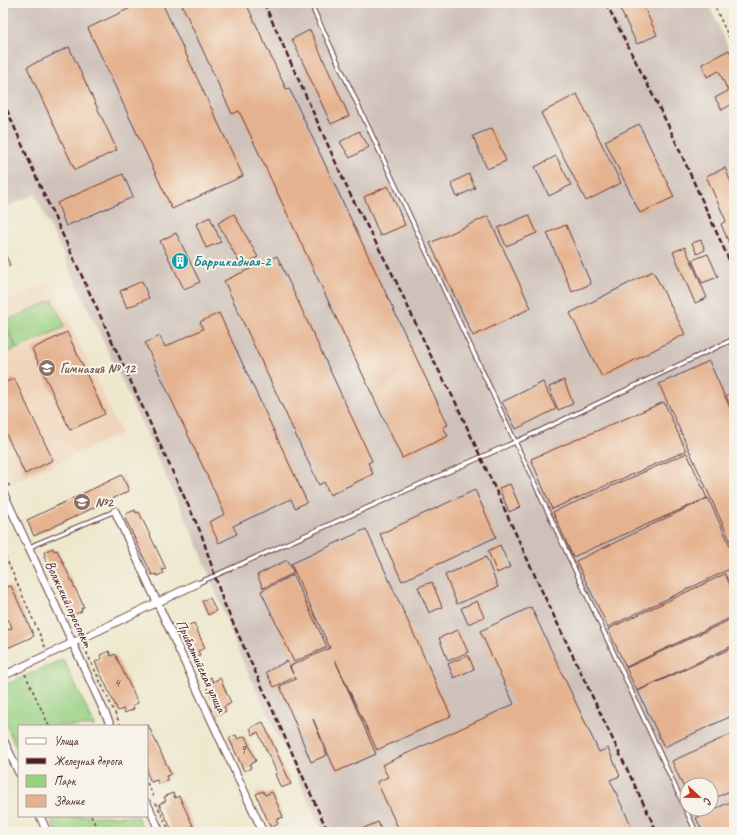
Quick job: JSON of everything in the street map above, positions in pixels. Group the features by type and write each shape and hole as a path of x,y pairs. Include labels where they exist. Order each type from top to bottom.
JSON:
{"street":[{"name":"Волжский проспект","path":"3,492 111,725"},
{"name":"Прибалтийская улица","path":"115,511 263,832"},
{"path":"3,676 196,584"},
{"path":"3,739 18,771"},
{"path":"148,805 160,832"},
{"path":"40,817 47,832"}],"lane":[{"path":"314,11 696,832"},
{"path":"196,584 515,442 734,339"},
{"path":"29,548 115,511"}],"path":[{"path":"713,3 734,48"},
{"path":"3,551 48,654"},
{"path":"80,638 121,725"},
{"path":"22,667 49,725"},
{"path":"148,785 170,832"},
{"path":"92,817 99,832"}],"shaded area":[{"path":"3,3 708,3 734,60 734,832 323,832 239,653 198,545 35,194 3,209"},
{"name":"Гимназия № 12","path":"50,281 121,433 14,483 3,459 3,303"}],"green space":[{"path":"53,300 65,327 17,349 5,321"},
{"path":"3,321 16,349 3,354"},
{"path":"63,659 95,725 18,725 18,751 3,719 3,686"},
{"path":"49,817 137,817 144,832 56,832"}],"building":[{"path":"141,3 162,3 243,176 172,209 88,28"},
{"path":"181,3 246,3 286,89 289,88 448,425 443,427 448,436 402,458 239,111 232,114"},
{"path":"617,3 642,3 657,35 637,44"},
{"path":"310,30 349,116 331,124 292,39"},
{"path":"69,47 117,150 75,170 27,67"},
{"path":"729,50 734,60 734,103 722,110 715,98 728,91 719,71 707,77 702,64"},
{"path":"577,94 621,183 586,201 541,113"},
{"path":"639,124 674,197 640,213 605,141"},
{"path":"492,128 506,161 487,169 473,136"},
{"path":"359,131 369,147 350,158 340,142"},
{"path":"556,156 571,185 549,196 535,167"},
{"path":"725,168 734,190 734,255 721,224 726,221 706,176"},
{"path":"123,174 133,197 66,226 57,203"},
{"path":"469,174 475,188 457,197 451,183"},
{"path":"388,186 405,225 380,236 364,197"},
{"path":"234,214 258,257 241,266 218,223"},
{"path":"529,215 537,233 506,246 498,228"},
{"path":"488,216 531,308 473,336 430,243"},
{"path":"210,217 221,242 206,248 196,224"},
{"path":"566,225 591,284 572,292 547,233"},
{"name":"Баррикадная-2","path":"176,233 200,282 184,289 160,241"},
{"path":"701,240 705,250 697,254 692,243"},
{"path":"685,247 707,298 695,303 673,252"},
{"path":"3,249 10,265 3,269"},
{"path":"708,254 718,277 702,283 692,260"},
{"path":"277,256 372,461 368,463 373,474 330,495 324,482 319,485 224,281"},
{"path":"653,271 685,334 602,377 570,313"},
{"path":"142,281 149,298 127,308 120,291"},
{"path":"219,313 307,502 295,508 291,499 233,526 237,534 219,543 209,522 225,514 145,343 160,336 165,347 203,329 200,322"},
{"path":"67,332 105,414 70,430 32,349"},
{"path":"709,361 734,417 734,549 659,384"},
{"path":"14,378 53,460 25,474 3,427 3,384"},
{"path":"564,380 573,404 558,410 549,387"},
{"path":"543,382 556,409 516,429 502,402"},
{"path":"734,392 734,413 726,396"},
{"path":"664,402 686,451 552,509 531,459"},
{"path":"687,453 707,498 573,557 553,512"},
{"path":"122,475 129,491 34,536 27,520"},
{"path":"510,484 520,507 509,512 499,488"},
{"path":"475,490 496,537 402,581 380,534"},
{"path":"708,498 734,554 734,567 608,627 576,561"},
{"path":"135,510 136,513 139,512 166,569 162,570 164,573 157,576 156,574 152,575 125,518 127,517 126,514"},
{"path":"366,529 451,716 377,750 335,660 376,754 336,772 313,719 327,755 311,762 280,686 296,679 295,677 274,687 266,672 287,661 293,674 290,666 330,648 291,564"},
{"path":"500,545 510,567 497,573 488,551"},
{"path":"53,548 54,551 57,550 84,607 81,608 82,611 75,614 74,612 70,613 44,556 44,552"},
{"path":"486,557 498,587 457,604 445,575"},
{"path":"287,560 294,573 263,588 257,575"},
{"path":"725,574 734,594 734,616 626,667 608,629"},
{"path":"293,575 327,647 294,662 261,591"},
{"path":"432,582 442,607 429,613 418,587"},
{"path":"3,583 7,587 11,586 34,636 3,650 3,632 12,628 9,620 6,621 3,615"},
{"path":"210,598 216,611 208,615 202,601"},
{"path":"477,601 484,617 468,624 461,608"},
{"path":"531,607 599,752 608,748 620,776 610,780 634,832 400,832 377,782 388,777 382,765 514,704 480,631"},
{"path":"734,618 734,645 637,691 626,668"},
{"path":"185,622 187,626 194,623 205,648 198,651 200,655 193,658 178,625"},
{"path":"458,630 468,652 448,661 439,638"},
{"path":"734,647 734,715 664,747 638,691"},
{"path":"109,651 111,656 115,654 138,703 133,705 134,709 125,713 123,709 118,711 95,662 102,659 100,655"},
{"path":"468,655 474,669 454,678 448,664"},
{"path":"211,677 213,682 220,678 231,703 224,707 226,711 219,714 204,681"},
{"path":"263,722 291,784 281,788 275,774 277,773 258,732 253,735 250,728"},
{"path":"148,725 171,774 166,776 168,780 159,784 157,780 151,782 148,775"},
{"path":"734,733 734,789 719,796 719,777 679,777 672,761"},
{"path":"236,735 238,739 245,736 256,761 250,764 251,768 244,771 229,738"},
{"path":"263,791 265,795 272,792 283,817 276,820 278,824 271,828 256,794"},
{"path":"173,793 175,798 179,796 196,832 173,832 159,804 166,801 164,797"},
{"path":"734,800 734,832 703,832 696,818 719,817 719,807"},
{"path":"378,822 382,832 355,832"}],"railway":[{"path":"264,3 349,192 394,277 430,354 455,401 541,589 657,832"},
{"path":"606,3 669,127 734,271"},
{"path":"3,101 41,188 201,533 223,601 328,832"}],"place":[{"name":"Баррикадная-2","path":"180,261"},
{"name":"Гимназия № 12","path":"47,368"},
{"name":"№2","path":"82,502"}]}
